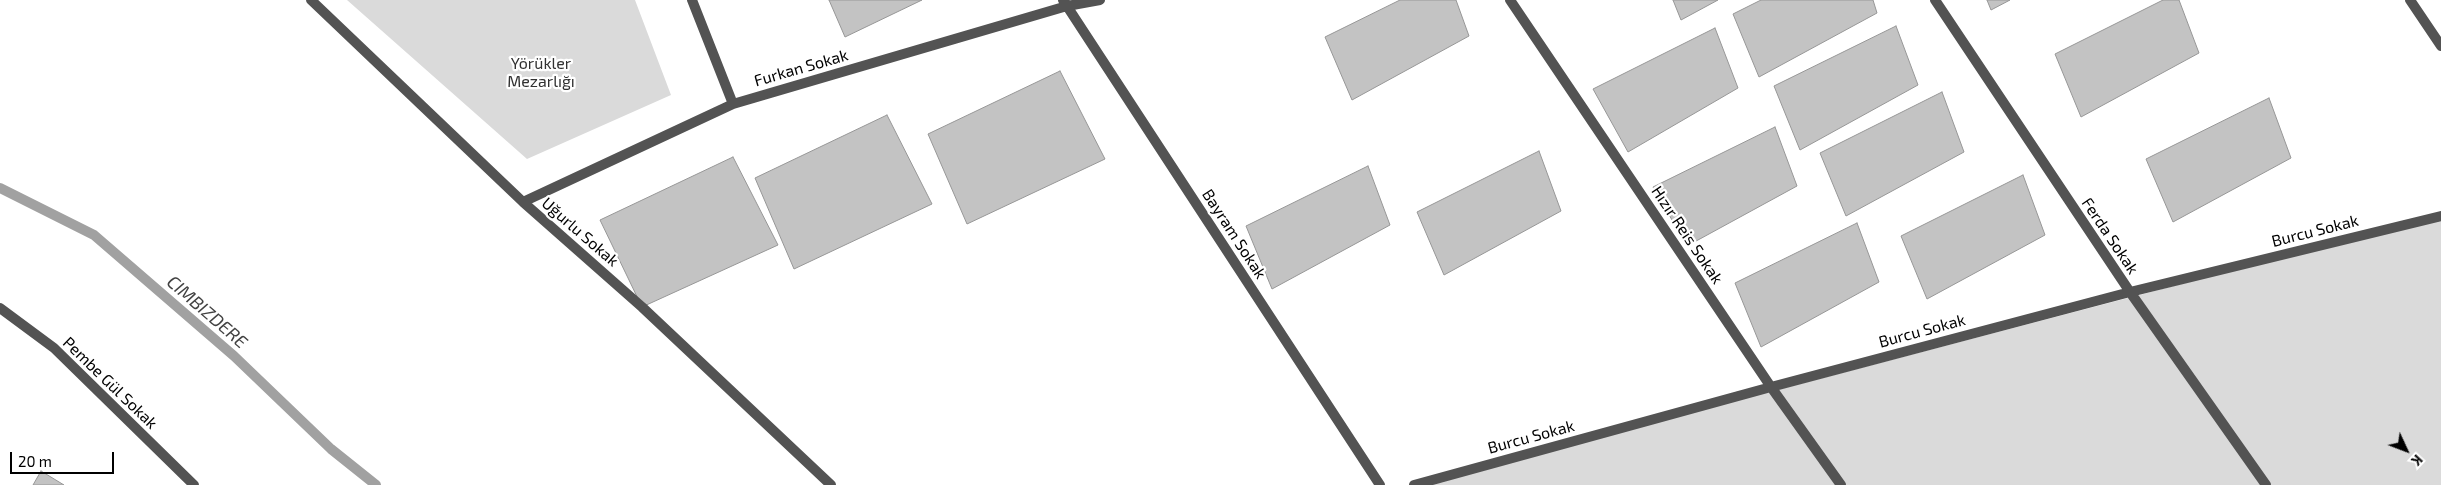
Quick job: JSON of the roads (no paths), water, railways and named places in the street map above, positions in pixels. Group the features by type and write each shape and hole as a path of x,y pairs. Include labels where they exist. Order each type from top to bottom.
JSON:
{"street":[{"name":"Uğurlu Sokak","path":"311,0 523,202 642,306 831,485"},
{"path":"692,0 733,104"},
{"name":"Furkan Sokak","path":"523,202 733,104 1065,3 1100,0"},
{"name":"Hızır Reis Sokak","path":"1510,0 1771,387 1841,485"},
{"name":"Ferda Sokak","path":"1935,0 2130,292 2266,485"},
{"path":"2410,0 2441,46"},
{"name":"Bayram Sokak","path":"1065,3 1380,485"},
{"name":"Burcu Sokak","path":"1414,485 1771,387 2130,292 2441,216"},
{"name":"Pembe Gül Sokak","path":"0,308 54,348 194,485"}],"waterway":[{"name":"CIMBIZDERE","path":"0,188 94,235 234,356 331,449 376,485"}],"park label":[{"name":"Yörükler Mezarlığı","path":"541,73"}]}
